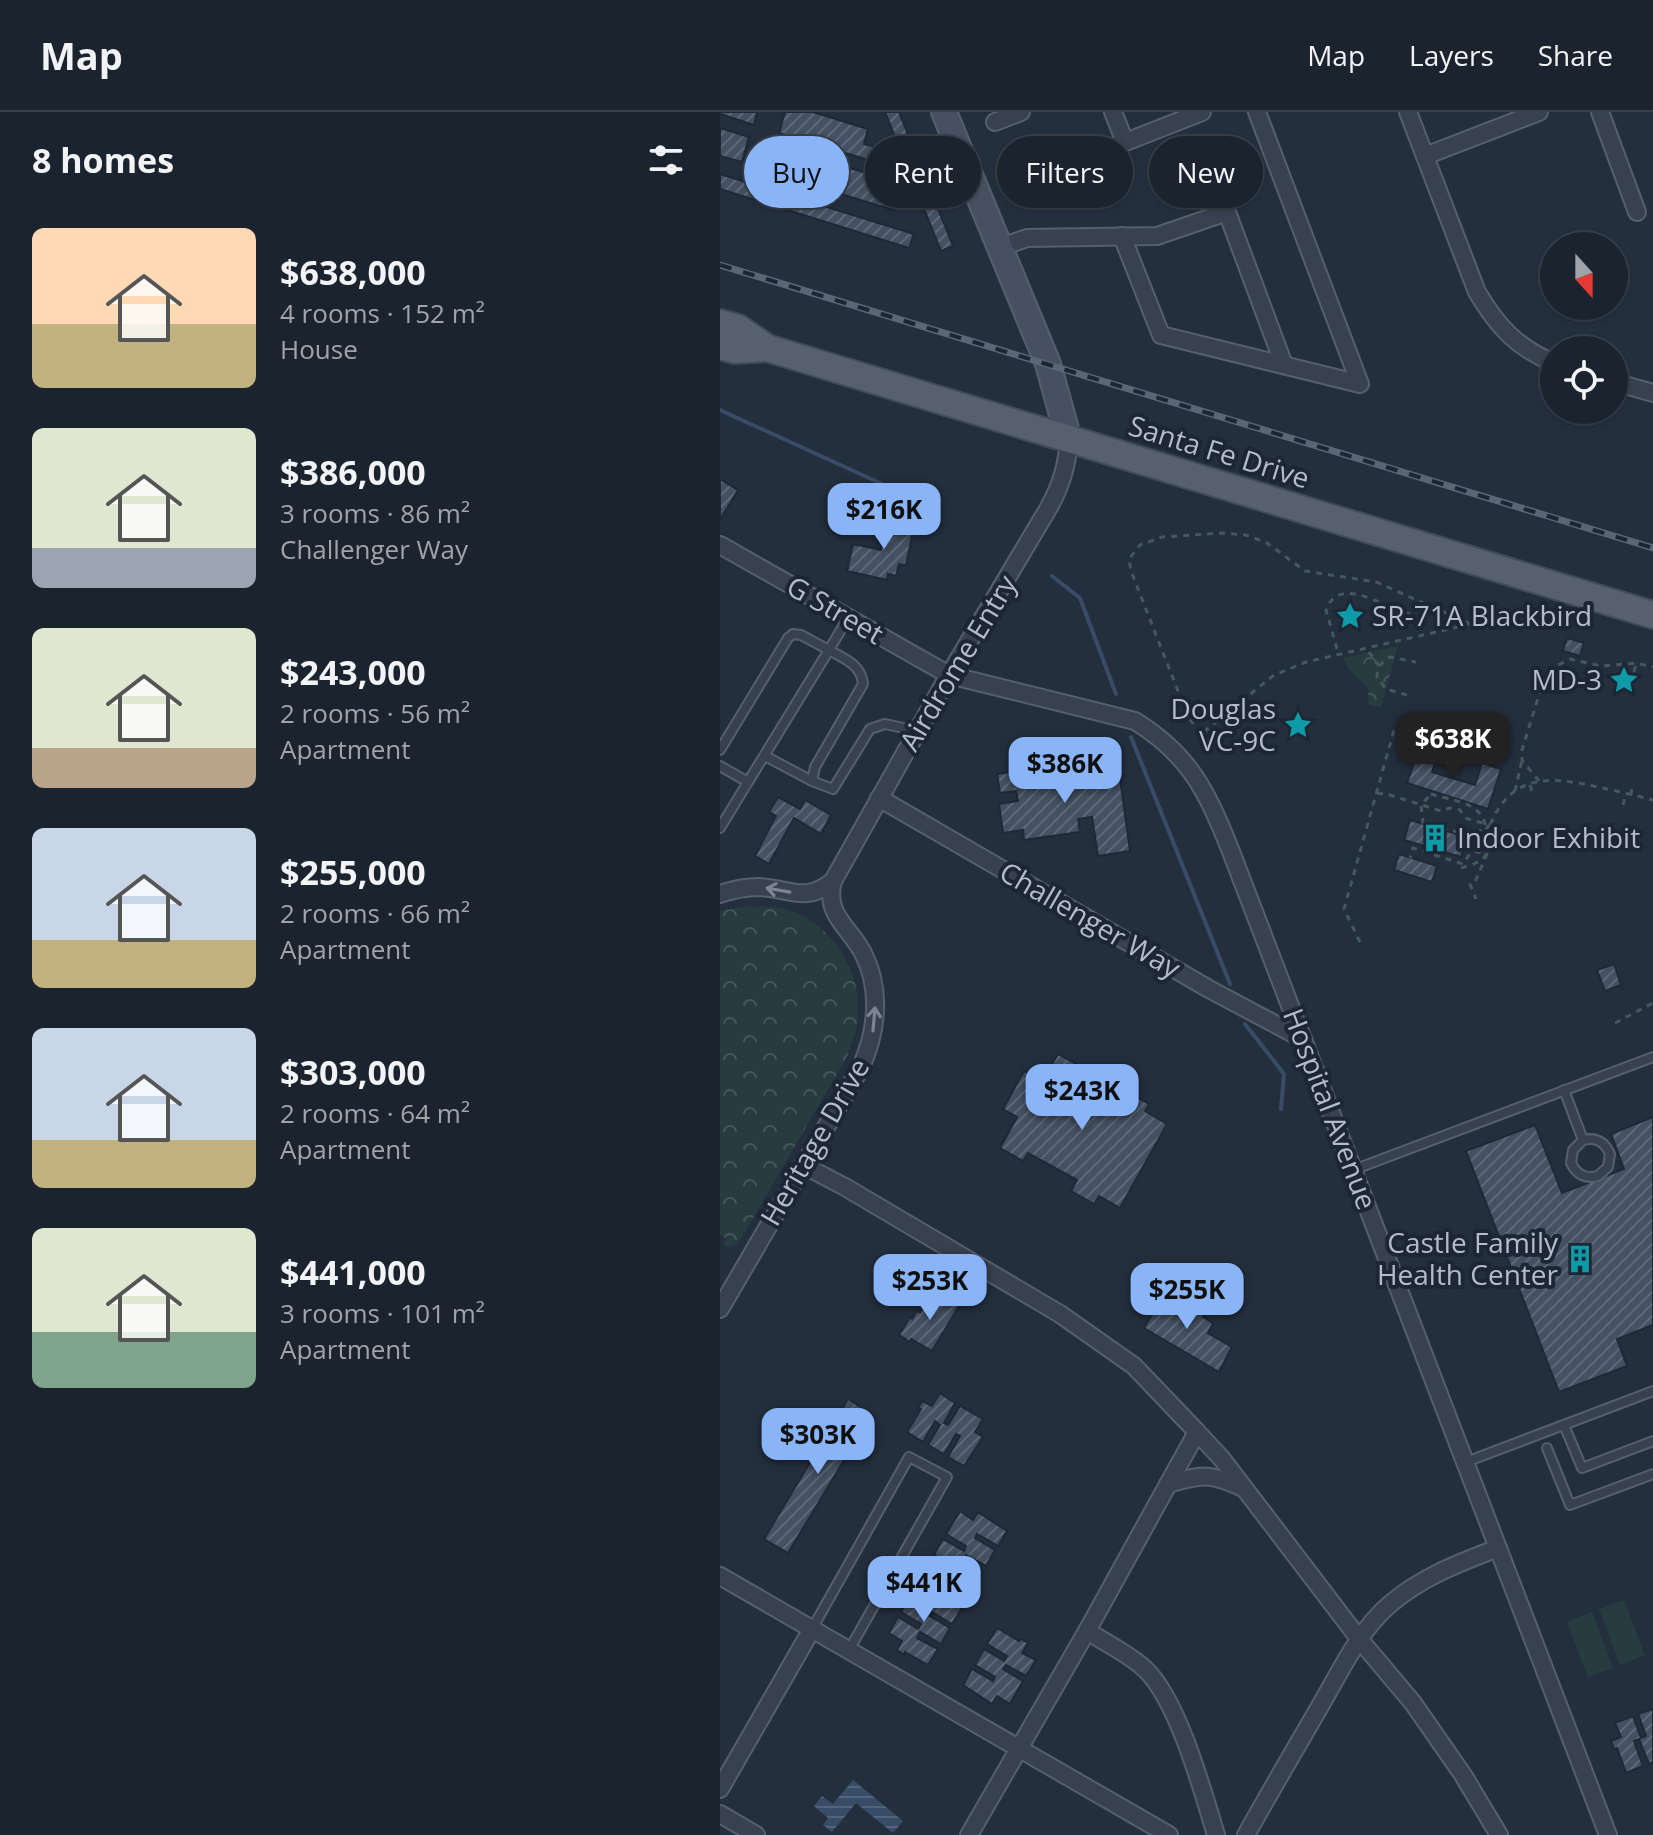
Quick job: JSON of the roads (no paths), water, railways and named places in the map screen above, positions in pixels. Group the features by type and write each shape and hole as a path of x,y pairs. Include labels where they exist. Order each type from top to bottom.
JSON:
{"main road":[{"path":"944,112 1048,364 1069,440"},
{"name":"Santa Fe Drive","path":"720,323 738,328 767,348 1653,615"},
{"name":"Santa Fe Drive","path":"720,346 735,350 767,348"}],"street":[{"path":"995,122 1021,112"},
{"path":"1113,112 1123,136"},
{"path":"1122,236 1161,335 1360,384 1257,112"},
{"path":"1408,112 1477,292 1501,328 1540,356"},
{"path":"1425,156 1539,112"},
{"path":"1600,112 1637,212"},
{"path":"1133,139 1192,114"},
{"path":"1001,247 1027,238 1157,236 1227,212 1284,365"},
{"path":"1628,386 1653,393"},
{"name":"Airdrome Entry","path":"833,881 1060,487 1069,440"},
{"name":"G Street","path":"720,545 949,675"},
{"name":"Hospital Avenue","path":"949,675 1135,721 1155,734 1188,766 1212,804 1608,1835"},
{"name":"Challenger Way","path":"879,798 1209,989 1303,1039"},
{"path":"724,890 760,887 806,895 833,881"},
{"name":"Heritage Drive","path":"720,1309 860,1069 874,1026 875,999 870,971 861,950 833,910 830,896 833,881"},
{"path":"803,1165 1060,1314 1134,1366 1222,1459 1360,1640 1413,1703 1463,1775 1499,1835"},
{"path":"969,1835 1197,1432"},
{"path":"1168,1484 1192,1477 1217,1476 1245,1489"},
{"path":"1246,1835 1350,1654 1387,1607 1446,1567 1498,1548"},
{"path":"720,1576 1169,1835"},
{"path":"720,1789 812,1629"},
{"path":"1087,1631 1146,1670 1165,1696 1202,1788 1216,1835"},
{"path":"724,1816 756,1835"}],"lane":[{"path":"720,828 848,618"},
{"path":"720,750 788,638 793,634 801,635 855,665 863,684 815,767 812,781"},
{"path":"765,756 833,789 870,729 885,724 917,731"},
{"path":"720,766 748,782"},
{"path":"1353,1170 1653,1057"},
{"path":"1564,1090 1583,1140"},
{"path":"1596,1139 1610,1154 1608,1167 1598,1176 1585,1177 1571,1163 1573,1150 1583,1140 1596,1139"},
{"path":"1465,1462 1653,1391"},
{"path":"1564,1425 1582,1468 1653,1441"},
{"path":"1547,1448 1570,1505 1653,1474"},
{"path":"812,1629 909,1457 947,1477 849,1650"}],"water":[{"path":"853,1780 903,1821 893,1833 856,1803 832,1832 823,1825 828,1818 814,1806 822,1796 833,1804"}],"waterway":[{"path":"720,410 926,504"},
{"path":"1052,576 1080,598 1116,694"},
{"path":"1131,737 1230,984"},
{"path":"1245,1024 1284,1074 1281,1109"}],"railway":[{"path":"720,265 1653,548"}],"place":[{"name":"SR-71A Blackbird","path":"1350,616"},
{"name":"MD-3","path":"1624,680"},
{"name":"Douglas VC-9C","path":"1298,725"},
{"name":"Indoor Exhibit","path":"1435,838"},
{"name":"Castle Family Health Center","path":"1580,1259"}]}
